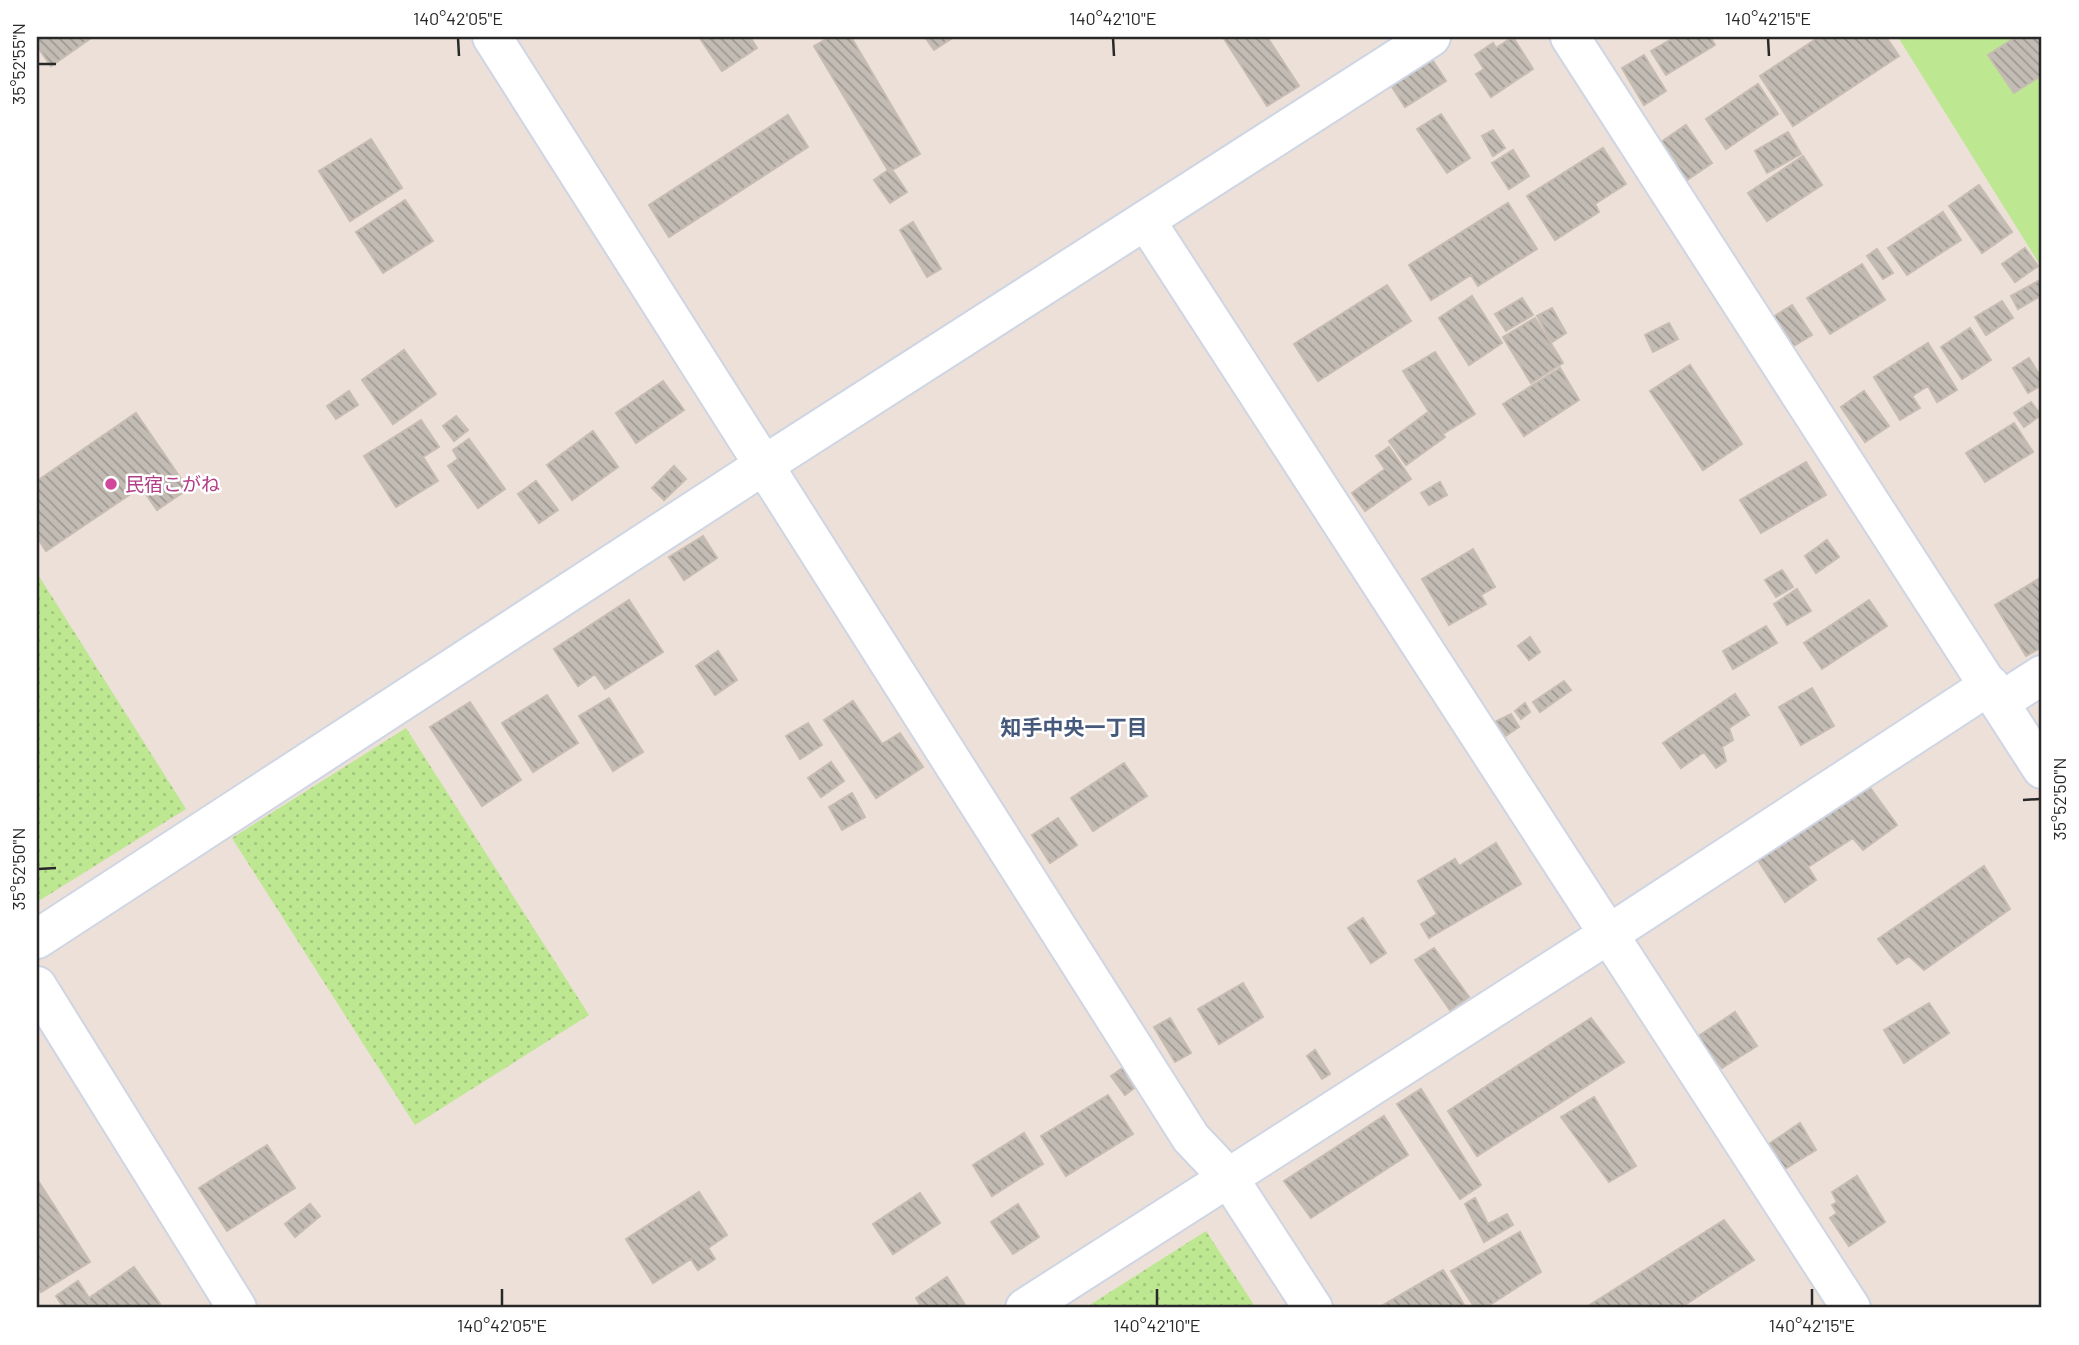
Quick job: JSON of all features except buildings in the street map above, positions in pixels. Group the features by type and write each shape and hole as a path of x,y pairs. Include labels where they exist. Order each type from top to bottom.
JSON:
{"street":[{"path":"492,37 1191,1138 1228,1177 1313,1308"},
{"path":"37,939 764,464 1431,37"},
{"path":"1570,37 2042,769"},
{"path":"1146,220 1851,1308"},
{"path":"1025,1308 1609,934 1995,694 2042,675"},
{"path":"37,986 234,1307"}],"green space":[{"path":"1898,37 2042,37 2042,268"},
{"path":"37,573 186,809 37,902"},
{"path":"406,728 589,1015 415,1125 232,838"},
{"path":"1206,1231 1256,1308 1085,1308"}],"place":[{"name":"民宿こがね","path":"111,484"}],"district":[{"name":"知手中央一丁目","path":"1074,728"}]}
